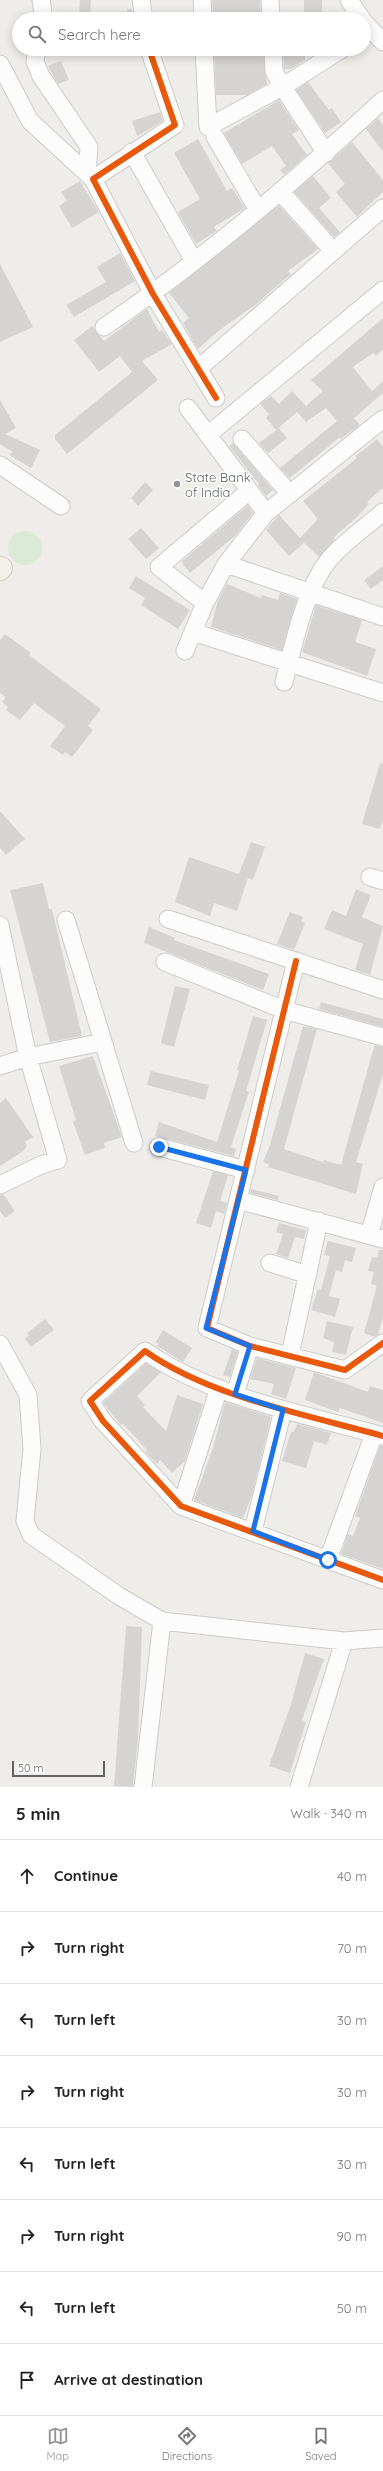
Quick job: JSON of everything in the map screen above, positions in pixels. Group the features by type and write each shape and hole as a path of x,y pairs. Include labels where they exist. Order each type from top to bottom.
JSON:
{"street":[{"path":"41,0 43,12"},
{"path":"141,0 143,12"},
{"path":"202,0 203,12"},
{"path":"270,0 271,12"},
{"path":"348,0 356,12"},
{"path":"35,56 34,58 41,76 89,147 90,176"},
{"path":"90,176 175,125 151,56"},
{"path":"204,56 208,127 285,91 332,56"},
{"path":"273,56 274,71 285,91 326,153"},
{"path":"0,64 30,120 90,176 153,294 216,398"},
{"path":"104,327 153,294 258,210 326,153 383,100"},
{"path":"215,138 258,210"},
{"path":"132,152 194,261"},
{"path":"280,191 334,252"},
{"path":"199,368 383,208"},
{"path":"209,434 383,290"},
{"path":"188,408 209,434 248,491 266,513"},
{"path":"185,651 205,603 226,564 266,513 383,419"},
{"path":"242,439 290,494"},
{"path":"0,465 61,506"},
{"path":"205,603 159,568 248,491"},
{"path":"284,682 298,626 311,594 328,561 383,512"},
{"path":"226,564 383,618"},
{"path":"193,632 383,693"},
{"path":"168,919 383,990"},
{"path":"66,920 134,1143"},
{"path":"0,925 28,1057 58,1160 41,1165 0,1185"},
{"path":"296,961 246,1170 206,1328 250,1346 346,1370 383,1343"},
{"path":"165,962 284,1010 383,1037"},
{"path":"0,1066 28,1057 103,1042"},
{"path":"159,1147 246,1170"},
{"path":"238,1200 319,1220 376,1237 383,1187"},
{"path":"290,1355 319,1220"},
{"path":"270,1263 308,1275"},
{"path":"0,1344 28,1395 32,1449 25,1521 31,1535 119,1596 162,1621 344,1641 383,1638"},
{"path":"235,1394 250,1346"},
{"path":"328,1560 378,1435 283,1410 235,1394 162,1363 145,1351 90,1401 103,1421 181,1506 253,1531 328,1560 383,1580"},
{"path":"181,1506 219,1388"},
{"path":"253,1531 283,1410"},
{"path":"143,1787 162,1621"},
{"path":"299,1787 344,1641"}],"green space":[{"path":"22,531 28,531 32,532 39,538 42,548 41,555 35,562 28,565 22,565 18,564 11,558 8,551 8,545 9,541 15,534"}],"building":[{"path":"80,0 91,0 90,12 79,12"},
{"path":"212,0 260,0 261,12 213,12"},
{"path":"304,0 322,0 322,12 304,12"},
{"path":"127,9 132,10 132,12 127,12"},
{"path":"214,56 264,56 267,84 247,95 216,95"},
{"path":"283,56 305,56 305,60 291,69 284,69"},
{"path":"61,61 69,80 58,84 48,66"},
{"path":"308,82 329,110 332,108 341,122 325,133 296,90"},
{"path":"279,100 299,130 292,134 307,155 284,175 280,170 286,166 272,146 242,164 224,133"},
{"path":"160,112 163,121 137,136 132,121"},
{"path":"378,118 383,125 383,152 366,129"},
{"path":"198,139 227,191 232,188 245,208 214,227 217,231 196,244 178,212 200,199 174,153"},
{"path":"352,142 383,180 383,192 357,217 336,192 345,184 328,163"},
{"path":"313,176 331,198 319,208 340,232 334,237 294,192"},
{"path":"80,181 99,212 72,228 59,206 67,201 61,192"},
{"path":"279,205 318,249 288,271 291,274 255,305 217,332 198,349 183,323 189,318 169,293"},
{"path":"120,253 135,281 74,317 66,305 106,282 97,267"},
{"path":"0,264 33,327 0,342"},
{"path":"147,309 159,332 162,330 172,344 142,361 158,380 67,454 55,439 55,435 132,372 120,356 99,372 74,340 92,326 104,341"},
{"path":"383,318 383,349 376,356 373,353 353,367 372,391 383,381 383,393 354,418 360,425 341,439 340,437 290,478 280,468 337,421 326,408 306,422 297,412 276,430 266,418 269,414 260,404 271,396 279,404 292,391 306,406 323,391 311,380"},
{"path":"0,400 16,428 5,434 40,450 31,468 9,455 13,452 0,444"},
{"path":"279,428 287,438 268,453 259,443"},
{"path":"377,439 383,447 383,488 367,502 369,504 356,518 334,537 335,539 319,557 301,540 304,543 289,556 266,530 279,515 300,538 318,519 303,501 357,458 356,456"},
{"path":"233,443 273,490 266,496 258,485 259,484 229,446"},
{"path":"145,482 153,490 138,506 131,498"},
{"path":"248,505 253,513 235,536 190,573 181,562"},
{"path":"141,528 159,548 146,559 128,539"},
{"path":"383,566 383,580 371,589 364,580"},
{"path":"136,576 190,610 178,629 141,605 145,598 129,588"},
{"path":"227,584 261,598 262,595 278,600 280,593 297,599 282,650 211,627 218,600"},
{"path":"316,605 362,620 355,642 376,649 367,676 302,652"},
{"path":"5,634 31,653 29,655 101,709 88,726 93,730 72,757 65,752 63,755 50,746 65,726 34,703 20,720 6,710 8,707 2,702 6,697 0,693 0,641"},
{"path":"380,763 383,764 383,820 380,829 362,824"},
{"path":"0,811 25,839 6,855 0,848"},
{"path":"251,842 265,847 253,880 248,878 237,911 214,903 210,916 175,902 189,857 239,874"},
{"path":"43,883 49,909 52,909 82,1036 50,1042 10,890"},
{"path":"356,889 371,895 362,917 383,926 370,975 355,970 363,944 324,929 332,910 346,916"},
{"path":"290,912 303,917 301,921 305,923 294,950 277,944"},
{"path":"149,927 175,938 174,940 269,974 263,990 144,943"},
{"path":"175,986 190,989 174,1047 161,1043"},
{"path":"321,1002 383,1019 383,1027 319,1009"},
{"path":"253,1016 267,1020 246,1091 249,1092 231,1147 236,1149 234,1156 155,1136 159,1122 217,1142 239,1071 237,1070"},
{"path":"303,1026 317,1029 284,1149 323,1162 324,1160 341,1165 375,1045 383,1047 383,1074 356,1162 363,1164 356,1194 268,1167 269,1164 263,1162 270,1145"},
{"path":"93,1056 122,1137 104,1143 105,1148 85,1155 73,1122 76,1120 59,1066"},
{"path":"151,1071 209,1085 205,1100 147,1085"},
{"path":"6,1098 33,1137 25,1142 27,1146 22,1152 0,1166 0,1103"},
{"path":"213,1171 228,1175 220,1201 227,1203 225,1211 224,1214 216,1211 211,1228 196,1223"},
{"path":"251,1189 279,1196 278,1200 250,1193"},
{"path":"3,1194 15,1211 5,1218 0,1211 0,1195"},
{"path":"279,1223 306,1230 304,1239 295,1237 288,1258 276,1254 283,1234 276,1232"},
{"path":"328,1241 356,1248 352,1262 345,1260 342,1272 336,1270 329,1296 340,1299 335,1317 311,1310 318,1289 321,1290 330,1256 324,1255"},
{"path":"379,1250 383,1250 383,1317 378,1335 375,1337 364,1333 377,1286 371,1284 374,1272 368,1271 372,1257 377,1258"},
{"path":"45,1319 54,1330 31,1347 25,1339 29,1336 27,1333"},
{"path":"327,1321 353,1327 346,1355 332,1352 334,1342 323,1338"},
{"path":"163,1330 192,1348 183,1362 157,1346 159,1344 156,1342"},
{"path":"232,1349 238,1352 230,1377 223,1375"},
{"path":"257,1358 296,1368 286,1399 271,1394 274,1384 250,1379"},
{"path":"146,1363 161,1372 137,1396 145,1405 143,1407 166,1431 177,1395 203,1404 185,1461 172,1473 160,1460 157,1464 145,1452 147,1450 123,1424 121,1425 103,1403"},
{"path":"314,1372 368,1392 370,1386 383,1390 383,1423 340,1408 338,1412 305,1400"},
{"path":"225,1402 271,1417 252,1495 243,1518 194,1500 213,1448"},
{"path":"297,1424 331,1433 327,1445 314,1441 306,1468 282,1461 291,1432 294,1432"},
{"path":"380,1446 383,1446 383,1569 341,1554 348,1534 353,1536 360,1518 355,1516"},
{"path":"126,1626 142,1627 138,1739 133,1787 114,1786"},
{"path":"305,1653 324,1659 302,1720 306,1722 290,1773 269,1766 291,1704"}],"cycle path":[{"path":"151,56 175,125 93,179 153,294 216,398"},
{"path":"296,961 207,1328 250,1346 345,1370 383,1343"},
{"path":"383,1436 291,1412 229,1393 199,1381 171,1367 145,1351 90,1401 103,1421 181,1506 383,1580"}],"place":[{"name":"State Bank of India","path":"177,484"}],"route":[{"path":"159,1147 246,1170 206,1328 250,1346 235,1394 283,1410 253,1531 328,1560"}]}
